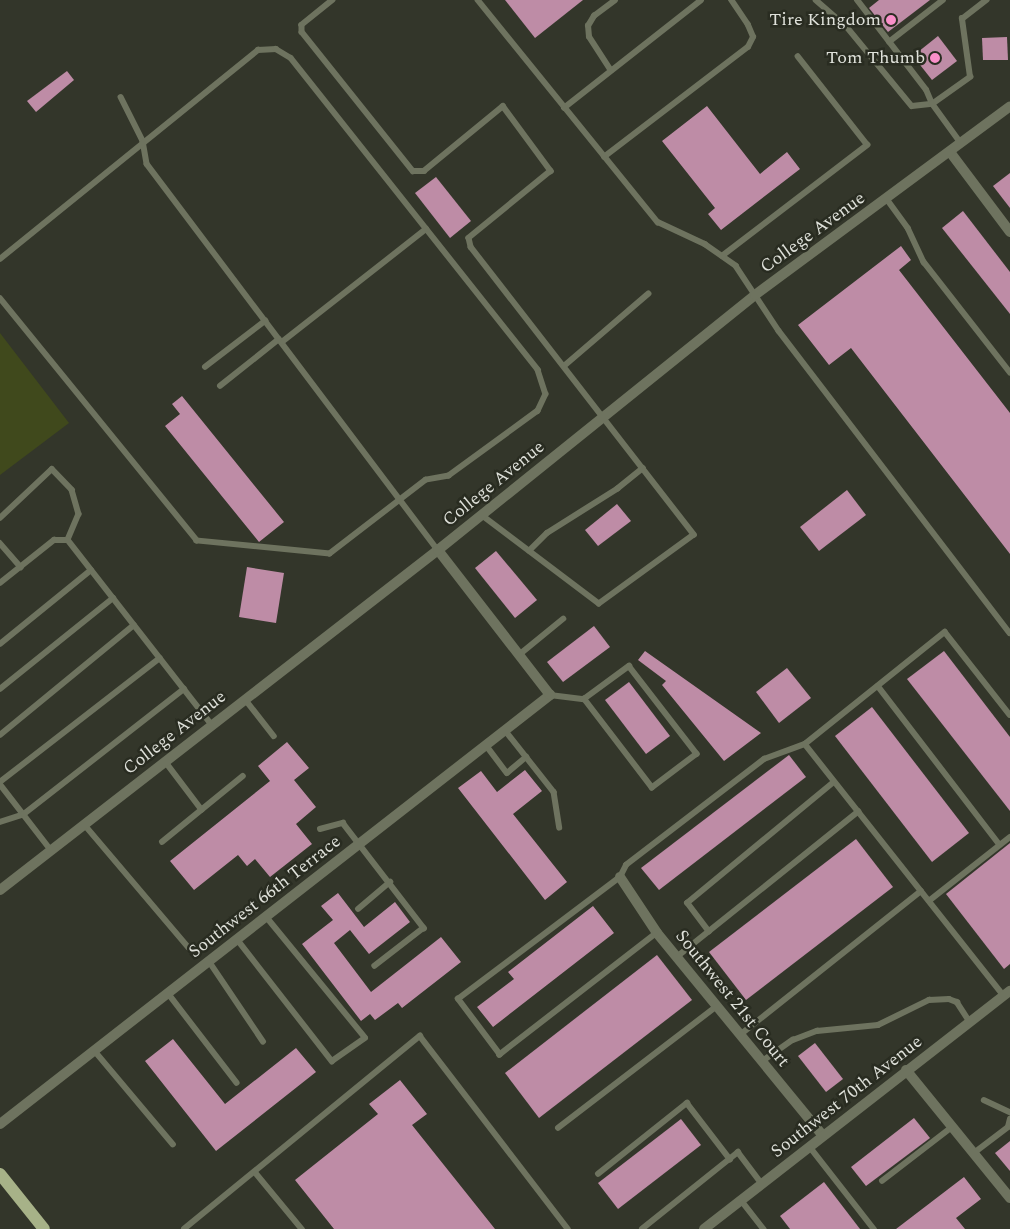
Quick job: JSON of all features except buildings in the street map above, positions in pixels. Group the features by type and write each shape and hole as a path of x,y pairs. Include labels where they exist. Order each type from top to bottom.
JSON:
{"main road":[{"path":"0,1174 44,1229"}],"street":[{"name":"College Avenue","path":"0,890 438,550 755,295 1010,106"},
{"path":"950,152 1010,232"},
{"path":"438,550 550,695"},
{"name":"Southwest 66th Terrace","path":"0,1124 550,695"},
{"name":"Southwest 21st Court","path":"620,878 657,932 740,1036 824,1136"},
{"name":"Southwest 70th Avenue","path":"704,1229 906,1070 1007,994"},
{"path":"906,1070 1010,1198"}],"lane":[{"path":"333,0 302,25 302,32 413,171 424,171 503,106 552,171 469,238 471,247 604,416 694,535 599,604 482,515"},
{"path":"478,0 658,222 705,244 736,266 779,330 1010,633"},
{"path":"611,71 588,37 588,26 594,16 615,0"},
{"path":"564,108 701,0"},
{"path":"604,157 748,47 753,37 731,0"},
{"path":"816,0 847,27 912,106 932,104 970,76 962,19 984,1"},
{"path":"857,0 926,90 932,104 960,144"},
{"path":"889,42 943,0"},
{"path":"0,259 143,141 258,50 276,49 290,58 538,370 546,394 538,410 449,476 426,480 402,501 330,554 197,541 0,298"},
{"path":"722,256 867,146 798,58"},
{"path":"121,97 143,141 147,164 438,550"},
{"path":"887,199 908,228 924,262 1010,372"},
{"path":"220,386 426,229"},
{"path":"564,366 648,294"},
{"path":"205,367 265,321"},
{"path":"529,551 547,533 617,489 643,468"},
{"path":"0,518 52,469 72,490 79,514 68,540"},
{"path":"0,583 54,540 68,540"},
{"path":"68,540 212,725"},
{"path":"0,543 20,567"},
{"path":"0,644 91,570"},
{"path":"0,689 113,598"},
{"path":"519,655 563,619"},
{"path":"0,735 134,625"},
{"path":"657,932 500,1054 458,999 620,878 626,866 764,759 805,744 945,632 1010,715"},
{"path":"51,850 0,783 160,658"},
{"path":"550,695 584,699 629,666 697,754 652,788 584,699"},
{"path":"878,686 1000,845"},
{"path":"0,822 24,814 184,689"},
{"path":"246,699 274,736"},
{"path":"505,730 554,792 560,828"},
{"path":"805,744 929,901 1007,994"},
{"path":"486,745 507,773 526,757"},
{"path":"165,762 202,810"},
{"path":"162,842 243,776"},
{"path":"709,932 687,903 834,782"},
{"path":"678,956 858,812"},
{"path":"320,829 344,823 361,842 424,928 375,966"},
{"path":"84,824 189,948"},
{"path":"929,901 1010,837"},
{"path":"358,908 390,882"},
{"path":"740,1036 922,891"},
{"path":"237,939 332,1061 365,1038 266,917"},
{"path":"209,961 262,1041"},
{"path":"168,993 237,1083"},
{"path":"762,1062 793,1040 816,1031 878,1025 929,1000 949,999 957,1002 970,1022"},
{"path":"558,1128 717,1006"},
{"path":"184,1229 420,1036 568,1229"},
{"path":"94,1050 173,1144"},
{"path":"984,1100 1010,1112"},
{"path":"598,1174 687,1103 730,1159"},
{"path":"974,1153 1008,1127 1010,1120"},
{"path":"882,1181 952,1126"},
{"path":"810,1147 874,1229"},
{"path":"642,1229 738,1152 762,1184"},
{"path":"255,1172 302,1229"},
{"path":"741,1200 764,1229"}],"green space":[{"path":"0,333 69,423 0,475"}],"place":[{"name":"Tire Kingdom","path":"891,20"},
{"name":"Tom Thumb","path":"935,58"}]}
